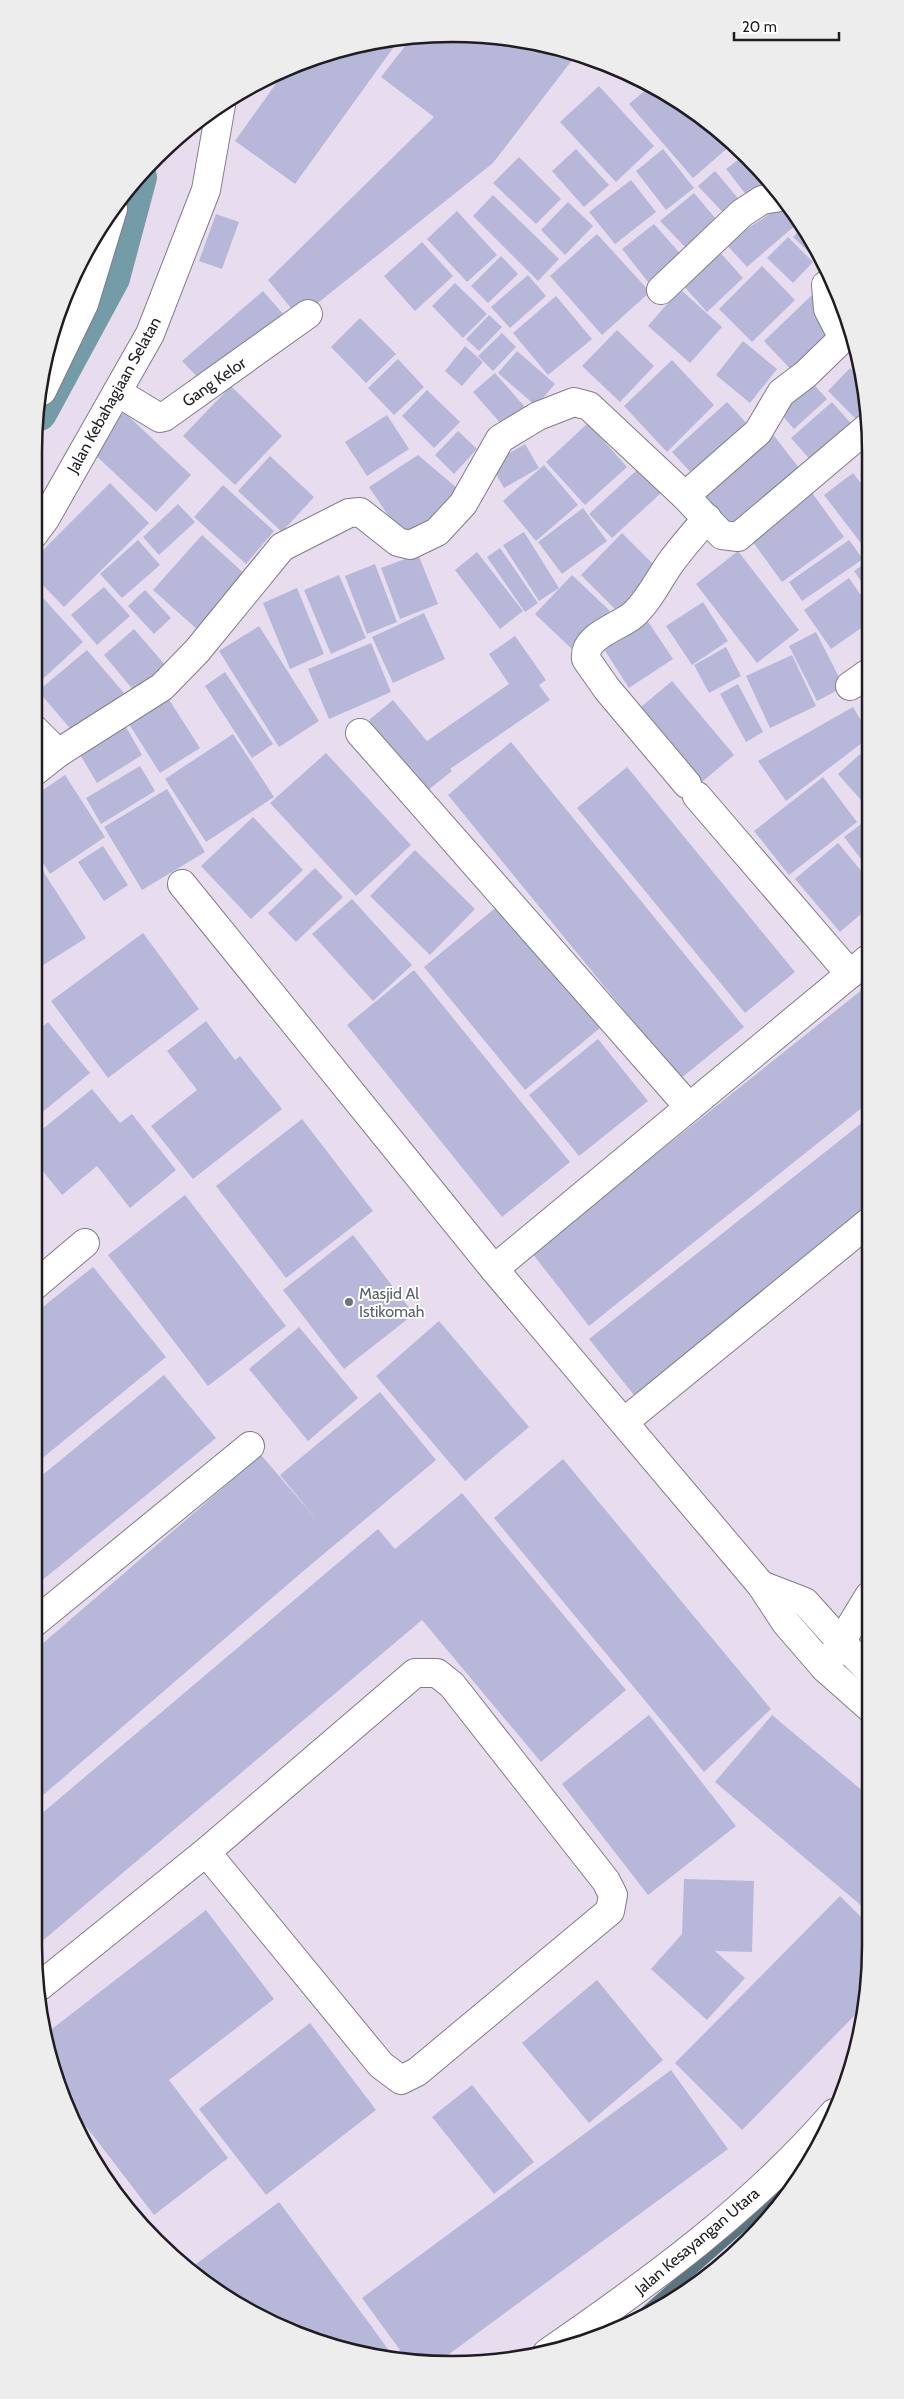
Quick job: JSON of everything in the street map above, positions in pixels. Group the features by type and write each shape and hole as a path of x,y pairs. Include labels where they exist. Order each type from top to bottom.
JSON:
{"street":[{"name":"Jalan Kebahagiaan Selatan","path":"42,523 150,334 206,190 219,115"},
{"path":"661,290 742,213 762,200 773,198"},
{"path":"49,376 84,304 105,234"},
{"path":"685,496 758,432 781,392 806,374 843,338 828,309 826,286"},
{"name":"Gang Kelor","path":"118,392 160,418 164,417 308,314"},
{"path":"42,766 58,753 162,687 197,651 282,547 349,513 360,512 398,542 405,545 410,545 437,532 464,504 500,439 538,416 574,402 589,406 685,496 722,535 738,537 861,433"},
{"path":"494,1269 859,966 692,790 607,689 586,660 585,655 591,642 632,616 640,608 670,564 707,518"},
{"path":"360,733 689,1108"},
{"path":"42,737 58,753"},
{"path":"182,884 494,1269 762,1585 786,1623 825,1668 862,1701"},
{"path":"624,1422 862,1227"},
{"path":"42,1279 86,1243"},
{"path":"42,1616 250,1446"},
{"path":"762,1585 805,1602 862,1662"},
{"path":"825,1668 862,1608"},
{"path":"44,1983 206,1852 415,1673 437,1673 458,1692 606,1881 614,1895 610,1911 417,2072 401,2080 381,2066 206,1852"},
{"name":"Jalan Kesayangan Utara","path":"565,2341 620,2303 705,2237 769,2181 816,2134"}],"building":[{"path":"425,43 479,43 505,46 532,50 572,60 493,163 299,318 268,280 434,117 381,77 406,45"},
{"path":"394,47 295,184 235,141 277,82 320,64 346,56"},
{"path":"599,86 654,146 616,182 560,122"},
{"path":"645,91 680,112 727,148 693,178 629,104"},
{"path":"576,149 609,185 584,207 552,171"},
{"path":"663,149 694,188 666,210 636,171"},
{"path":"519,157 561,199 536,224 493,183"},
{"path":"739,159 763,185 748,197 726,169"},
{"path":"715,171 743,204 729,219 698,186"},
{"path":"631,180 656,212 615,244 589,212"},
{"path":"694,193 721,225 690,252 660,221"},
{"path":"493,195 559,259 538,281 473,216"},
{"path":"568,202 593,226 565,255 541,230"},
{"path":"780,207 794,227 747,267 725,243"},
{"path":"457,211 497,255 467,282 427,239"},
{"path":"216,214 239,222 222,269 199,261"},
{"path":"654,224 685,259 656,292 622,249"},
{"path":"798,232 810,254 793,237"},
{"path":"597,234 650,292 602,335 550,276"},
{"path":"788,237 813,262 793,283 767,258"},
{"path":"422,242 453,276 415,311 384,276"},
{"path":"717,249 743,278 707,312 681,283"},
{"path":"501,256 518,274 488,303 471,286"},
{"path":"762,266 795,300 752,342 719,309"},
{"path":"528,275 546,296 510,328 491,307"},
{"path":"455,283 487,314 463,338 432,306"},
{"path":"680,289 722,327 690,363 648,326"},
{"path":"263,291 284,315 204,384 182,361"},
{"path":"812,295 832,331 797,376 764,341"},
{"path":"556,296 592,339 548,375 513,333"},
{"path":"489,315 502,327 479,351 466,339"},
{"path":"360,318 396,354 366,383 331,347"},
{"path":"617,330 654,366 620,402 582,366"},
{"path":"502,333 516,347 493,371 478,356"},
{"path":"743,341 777,369 750,403 716,375"},
{"path":"465,346 483,362 462,386 445,371"},
{"path":"517,351 555,384 536,406 498,373"},
{"path":"398,359 424,387 394,415 368,388"},
{"path":"672,360 714,405 667,452 624,406"},
{"path":"850,368 854,372 861,424 828,391"},
{"path":"495,373 525,407 503,426 473,392"},
{"path":"806,376 827,399 794,429 774,406"},
{"path":"231,386 282,436 235,485 183,436"},
{"path":"427,390 460,422 434,448 402,416"},
{"path":"727,402 752,429 697,479 672,452"},
{"path":"832,402 855,428 814,464 791,438"},
{"path":"124,412 191,475 156,512 89,449"},
{"path":"387,415 409,449 367,476 345,442"},
{"path":"588,423 627,467 585,505 546,462"},
{"path":"458,431 477,449 454,474 435,455"},
{"path":"771,432 800,469 728,526 699,488"},
{"path":"525,444 539,468 504,488 490,464"},
{"path":"418,455 464,494 405,540 369,487"},
{"path":"270,456 314,497 282,532 238,491"},
{"path":"544,465 578,505 536,541 503,501"},
{"path":"638,469 661,493 612,538 589,514"},
{"path":"853,473 862,485 862,544 824,495"},
{"path":"110,483 149,523 64,607 42,584 42,551"},
{"path":"223,485 274,531 246,564 194,517"},
{"path":"810,490 844,537 782,582 747,534"},
{"path":"178,504 195,522 159,555 143,537"},
{"path":"583,508 607,541 562,574 538,542"},
{"path":"524,532 559,588 539,601 503,545"},
{"path":"622,533 661,572 620,614 581,575"},
{"path":"202,535 248,577 199,631 153,590"},
{"path":"138,540 160,565 122,598 100,574"},
{"path":"849,540 862,558 862,560 802,601 789,582"},
{"path":"500,548 538,603 525,612 487,557"},
{"path":"738,551 799,630 757,663 696,584"},
{"path":"477,552 523,611 500,629 455,570"},
{"path":"418,554 438,604 400,619 381,568"},
{"path":"375,564 397,622 367,634 345,576"},
{"path":"862,565 862,583 854,571"},
{"path":"339,575 366,638 331,654 304,590"},
{"path":"572,575 610,611 573,650 535,614"},
{"path":"849,578 862,597 862,627 831,649 804,610"},
{"path":"104,587 130,616 97,645 71,615"},
{"path":"297,588 324,654 290,669 263,603"},
{"path":"145,590 171,618 154,634 128,606"},
{"path":"42,597 83,642 42,680"},
{"path":"703,602 728,641 692,665 666,626"},
{"path":"424,613 445,659 393,683 372,637"},
{"path":"645,617 673,659 629,688 602,646"},
{"path":"259,626 319,721 279,747 219,651"},
{"path":"134,629 166,666 135,692 104,655"},
{"path":"816,632 844,687 817,701 789,646"},
{"path":"515,636 546,680 539,685 550,700 450,769 452,771 427,791 369,720 393,700 427,741 509,684 489,654"},
{"path":"371,643 391,692 329,719 308,669"},
{"path":"726,647 741,676 709,693 694,665"},
{"path":"87,650 124,693 75,734 42,696 42,688"},
{"path":"792,655 816,706 770,728 746,676"},
{"path":"225,672 273,744 252,758 205,686"},
{"path":"672,681 734,755 696,787 635,712"},
{"path":"738,684 763,732 746,742 720,694"},
{"path":"166,695 200,748 160,773 127,721"},
{"path":"853,707 862,722 862,743 786,801 758,761"},
{"path":"122,720 142,755 97,783 76,748"},
{"path":"233,734 274,797 206,842 165,779"},
{"path":"511,742 744,1027 680,1079 448,795"},
{"path":"326,753 411,845 356,896 270,803"},
{"path":"860,754 862,757 862,801 838,774"},
{"path":"140,766 155,791 101,824 86,798"},
{"path":"627,767 795,972 745,1013 577,808"},
{"path":"65,775 105,837 50,874 42,862 42,791"},
{"path":"823,777 857,822 789,875 754,831"},
{"path":"167,789 205,852 142,890 104,827"},
{"path":"253,817 303,870 251,919 201,866"},
{"path":"862,824 862,860 844,837"},
{"path":"838,843 862,872 862,913 840,932 795,879"},
{"path":"103,846 128,885 104,901 78,862"},
{"path":"415,850 475,909 430,955 370,896"},
{"path":"315,868 343,897 296,942 268,913"},
{"path":"42,869 86,938 42,966"},
{"path":"352,899 412,965 373,1001 312,934"},
{"path":"499,905 600,1028 525,1090 424,967"},
{"path":"143,933 199,1009 108,1078 51,1001"},
{"path":"414,970 570,1162 502,1217 347,1025"},
{"path":"862,990 862,1108 589,1326 532,1253"},
{"path":"206,1021 235,1060 240,1056 282,1109 193,1179 151,1126 197,1090 167,1051"},
{"path":"48,1022 90,1073 42,1112 42,1027"},
{"path":"598,1039 648,1101 579,1156 529,1095"},
{"path":"92,1089 120,1123 132,1114 176,1170 130,1208 97,1166 62,1195 42,1170 42,1130"},
{"path":"302,1119 373,1211 286,1278 216,1186"},
{"path":"862,1123 862,1215 634,1395 589,1339"},
{"path":"185,1195 286,1326 208,1386 108,1255"},
{"name":"Masjid Al Istikomah","path":"353,1235 414,1314 344,1369 283,1290"},
{"path":"93,1267 166,1357 42,1458 42,1308"},
{"path":"439,1321 529,1427 465,1481 376,1376"},
{"path":"299,1327 358,1398 308,1441 249,1369"},
{"path":"164,1375 216,1438 42,1580 42,1475"},
{"path":"380,1392 436,1460 301,1573 42,1796 42,1644 261,1455 317,1520 280,1475"},
{"path":"563,1459 771,1709 704,1772 494,1518"},
{"path":"462,1493 626,1690 541,1762 422,1620 42,1941 42,1813 378,1529 395,1549"},
{"path":"649,1715 736,1826 648,1895 562,1784"},
{"path":"772,1715 862,1790 862,1906 715,1782"},
{"path":"684,1879 754,1881 752,1952 715,1951 745,1978 707,2020 651,1969 682,1934"},
{"path":"840,1896 862,1918 861,1974 856,2014 742,2130 675,2063"},
{"path":"206,1910 274,1999 169,2080 228,2158 154,2215 82,2121 64,2079 51,2030"},
{"path":"597,1980 663,2060 589,2123 522,2043"},
{"path":"310,2023 376,2110 266,2195 199,2109"},
{"path":"671,2070 728,2149 446,2356 402,2353 362,2298"},
{"path":"472,2085 534,2162 494,2194 432,2117"},
{"path":"279,2202 390,2352 346,2343 295,2325 247,2302 203,2272 196,2264"}],"waterway":[{"path":"46,400 112,278 135,194"},
{"path":"655,2303 777,2196"}],"place":[{"name":"Masjid Al Istikomah","path":"349,1302"}]}
